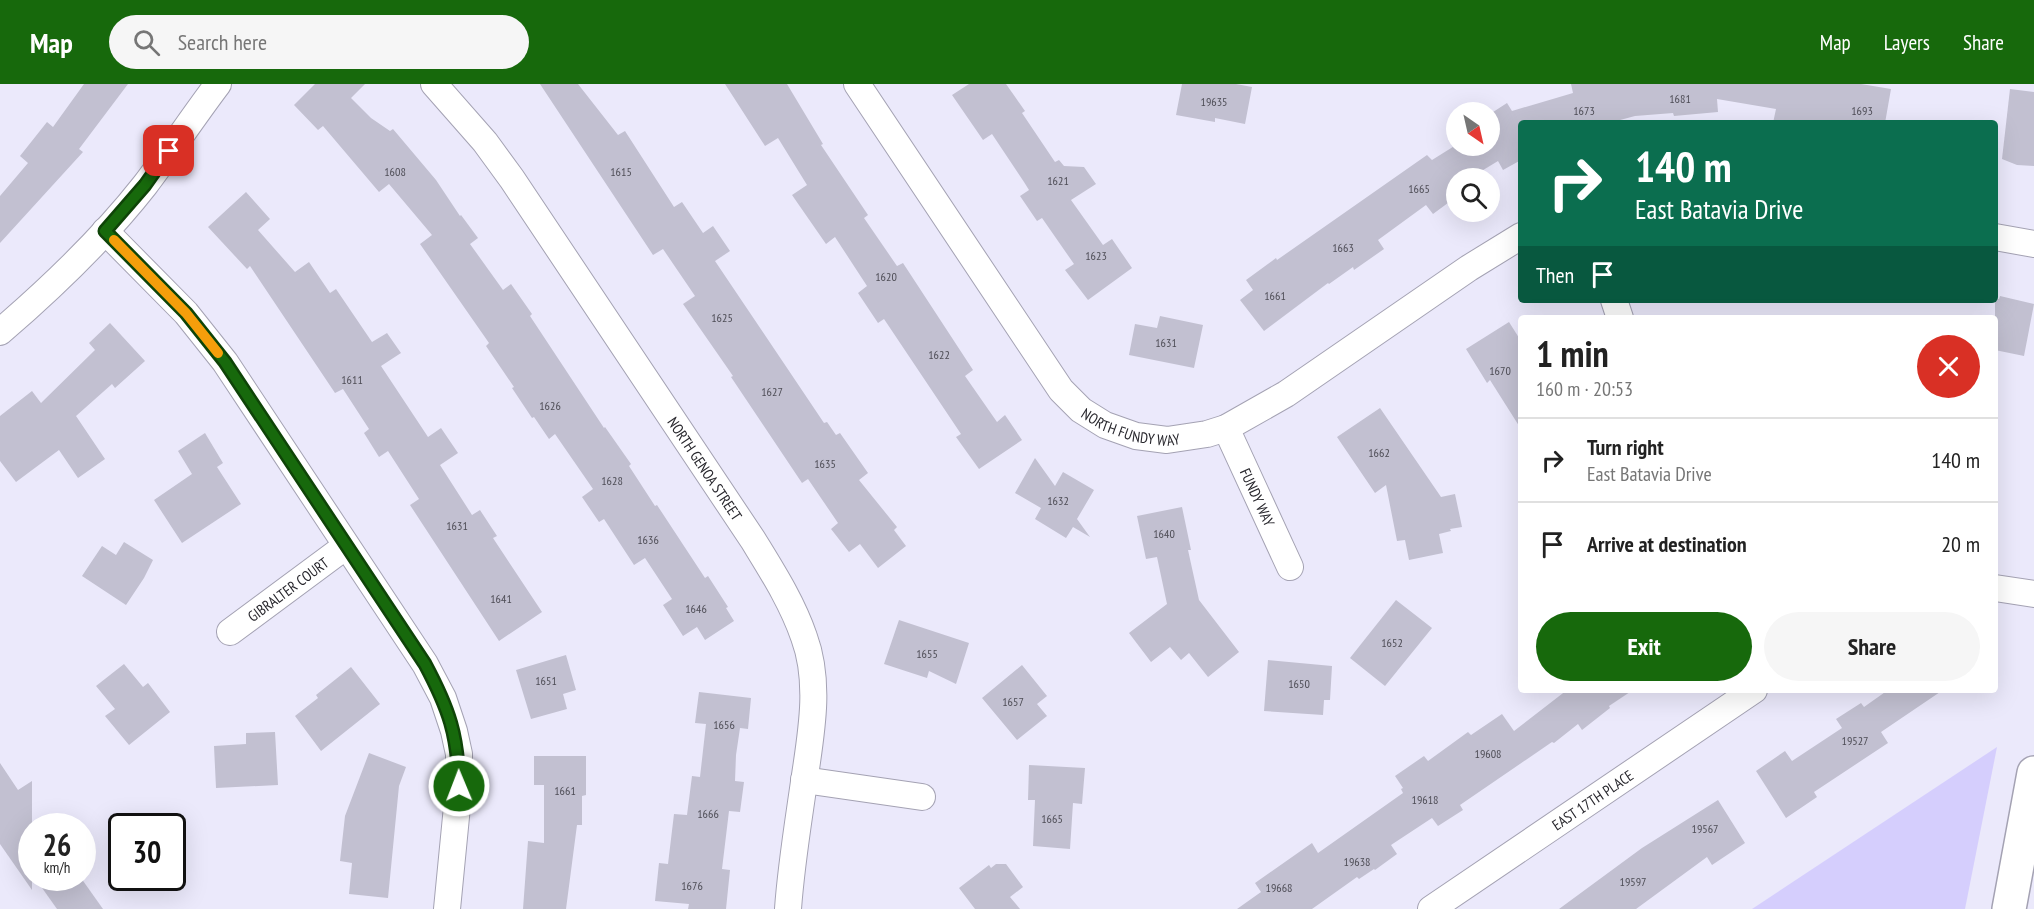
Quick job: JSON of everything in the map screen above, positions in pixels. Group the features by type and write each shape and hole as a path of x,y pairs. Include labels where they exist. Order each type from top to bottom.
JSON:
{"street":[{"path":"0,332 105,231 145,185 218,84"},
{"name":"NORTH GENOA STREET","path":"434,84 485,142 512,179 777,578 805,638 814,685 811,738 788,909"},
{"name":"NORTH FUNDY WAY","path":"857,84 1061,390 1081,410 1105,425 1136,436 1167,440 1207,434 1226,428 1286,394 1469,268 1518,238"},
{"path":"105,231 186,313 225,362 425,664 443,698 459,754 459,786 447,909"},
{"path":"1998,238 2034,244"},
{"name":"FUNDY WAY","path":"1226,428 1290,567"},
{"name":"GIBRALTER COURT","path":"230,632 346,546"},
{"path":"1998,588 2034,594"},
{"name":"EAST 17TH PLACE","path":"1431,909 1750,693"},
{"path":"2009,909 2034,773"},
{"path":"804,780 922,797"}],"shaded area":[{"path":"1997,747 1965,909 1752,909"}],"building":[{"path":"84,84 128,84 79,149 83,152 0,243 0,196 28,163 20,156 47,122 53,127"},
{"path":"315,84 365,84 351,98 371,118 390,131 393,129 436,180 478,238 470,244 503,290 511,284 604,428 631,464 629,466 655,506 657,505 705,578 708,576 728,607 726,608 734,621 705,640 697,627 683,636 663,605 672,599 645,558 634,565 604,519 599,522 582,497 593,489 555,434 549,439 534,417 532,418 486,346 489,343 420,244 432,235 389,184 379,192 323,126 318,130 294,105"},
{"path":"540,84 578,84 618,135 625,131 674,207 682,202 703,233 713,226 730,251 715,261 824,423 827,422 836,435 840,433 868,473 859,480 897,527 894,530 906,546 878,568 860,544 849,552 831,529 838,523 808,479 802,483 683,304 695,296 663,249 653,255"},
{"path":"725,84 787,84 823,144 821,145 868,215 864,218 897,266 903,263 973,370 965,376 997,422 1005,415 1022,440 979,469 956,437 961,434 884,319 878,323 858,293 867,286 835,237 826,244 792,195 807,185 778,138 765,146"},
{"path":"969,84 1006,84 1025,111 1022,113 1055,162 1059,160 1064,166 1084,167 1096,184 1071,200 1103,245 1112,239 1132,268 1088,300 1065,270 1074,264 1042,218 1037,221 1020,196 1029,190 1024,182 992,134 983,140 952,95"},
{"path":"1182,84 1236,84 1252,87 1245,124 1215,118 1215,122 1176,115"},
{"path":"1571,84 1861,84 1891,89 1886,120 1774,120 1776,109 1717,99 1718,112 1674,116 1673,113 1635,116 1620,120 1518,120 1518,162 1503,170 1498,161 1486,168 1446,168 1446,204 1433,214 1426,205 1378,240 1384,249 1354,270 1353,267 1328,283 1264,331 1240,300 1253,290 1246,280 1427,155 1432,160 1446,151 1446,156 1500,156 1500,108 1507,103 1512,111 1573,93"},
{"path":"2010,89 2034,92 2034,166 2017,165 2002,159"},
{"path":"246,192 270,219 258,230 295,272 309,262 330,293 336,289 372,342 387,333 401,353 381,366 428,437 441,428 458,453 440,465 472,515 480,510 497,536 493,538 542,612 499,641 410,505 419,499 388,451 379,457 364,433 369,429 343,389 335,393 250,266 247,269 208,227"},
{"path":"2000,296 2034,304 2024,356 1998,351 1998,315 1995,315 1995,303 1998,303"},
{"path":"1160,316 1203,325 1194,368 1129,355 1135,324 1157,328"},
{"path":"1509,322 1518,336 1518,424 1490,380 1487,383 1466,349"},
{"path":"110,323 145,361 115,388 112,384 76,416 105,459 78,478 59,450 16,482 0,461 0,416 32,391 41,403 95,350 89,343"},
{"path":"1380,408 1441,497 1455,494 1462,527 1439,534 1443,553 1409,560 1405,540 1397,541 1386,485 1375,493 1337,437"},
{"path":"205,433 223,463 217,467 241,504 182,543 154,500 192,474 178,451"},
{"path":"1035,458 1055,486 1063,472 1094,490 1077,519 1090,537 1073,527 1066,538 1035,519 1041,508 1015,493"},
{"path":"1182,507 1191,550 1188,550 1199,600 1239,652 1208,677 1189,653 1181,660 1170,647 1151,662 1129,633 1167,604 1157,557 1146,559 1137,516"},
{"path":"124,542 153,560 126,605 82,576 102,546 116,555"},
{"path":"1396,600 1432,628 1385,686 1350,658"},
{"path":"899,620 969,643 956,684 929,671 927,678 884,664"},
{"path":"566,655 576,690 563,694 567,709 531,719 516,670"},
{"path":"1268,660 1332,666 1330,700 1324,700 1323,715 1264,711"},
{"path":"124,664 143,687 148,683 170,712 129,745 105,716 115,709 96,686"},
{"path":"1022,665 1047,696 1037,704 1047,716 1017,740 982,698"},
{"path":"351,667 380,704 321,751 295,716 318,698 316,695"},
{"path":"699,692 751,698 748,729 740,728 736,755 735,781 744,782 740,812 729,811 722,869 730,870 726,909 688,909 689,904 655,901 659,863 668,864 674,814 687,815 692,776 700,777 706,724 695,723"},
{"path":"1563,693 1628,693 1609,706 1610,708 1582,730 1578,724 1554,743 1552,742 1460,805 1463,810 1438,826 1432,818 1391,845 1397,854 1375,870 1359,879 1357,877 1312,909 1237,909 1261,892 1255,883 1312,843 1318,853 1403,793 1401,789 1403,788 1395,776 1424,756 1428,761 1468,732 1471,735 1502,714 1514,731"},
{"path":"1884,693 1939,693 1881,732 1888,743 1814,792 1817,797 1786,818 1756,771 1785,751 1792,761 1842,728 1836,719 1861,703 1864,707"},
{"path":"275,732 278,785 216,788 214,746 246,744 246,733"},
{"path":"369,753 406,767 399,786 388,898 349,894 352,863 340,861 345,816"},
{"path":"534,756 586,756 586,795 582,796 582,825 577,825 566,909 523,909 528,841 544,843 544,785 534,785"},
{"path":"0,763 18,790 32,781 32,813 18,813 18,870 0,844"},
{"path":"1029,765 1085,768 1082,804 1073,803 1070,849 1033,846 1035,800 1028,800"},
{"path":"1718,800 1745,843 1712,865 1707,857 1636,909 1559,909 1642,848"},
{"path":"996,864 1006,864 1023,887 1010,897 1020,909 975,909 959,888 989,865 991,868"},
{"path":"44,891 90,891 103,909 57,909"}],"slow traffic":[{"path":"114,240 186,313 218,353"}],"route":[{"path":"169,151 145,185 105,231 186,313 225,362 425,664 443,698 454,731 459,754 459,786"}]}
